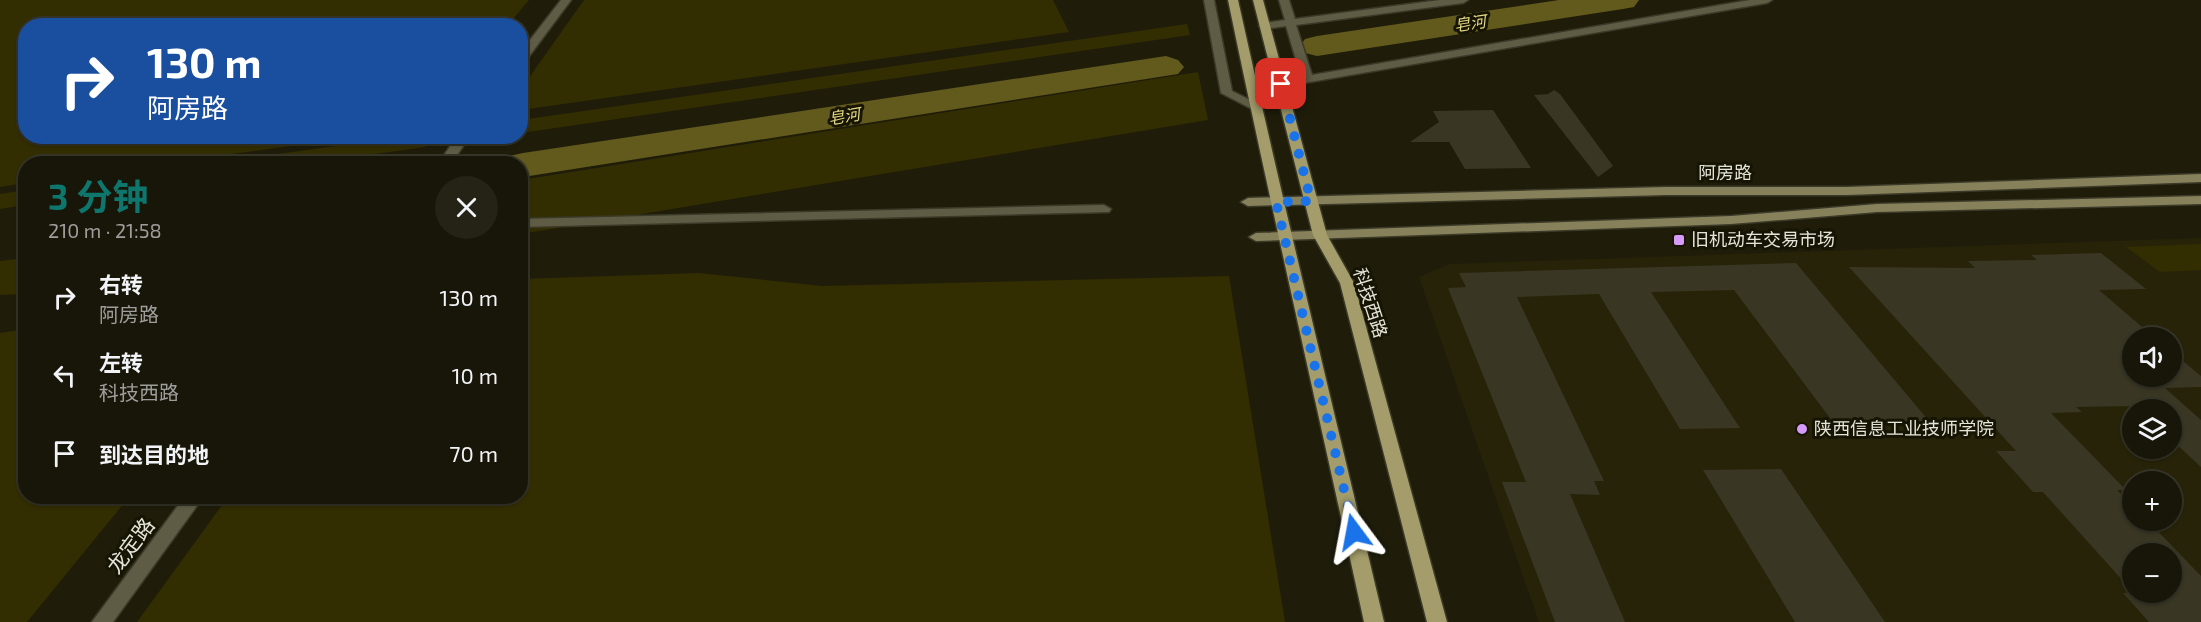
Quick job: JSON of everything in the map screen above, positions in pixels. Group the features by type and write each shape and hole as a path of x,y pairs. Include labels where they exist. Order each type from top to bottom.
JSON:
{"main road":[{"path":"1233,0 1276,202 1297,283 1374,622"},
{"name":"科技西路","path":"1257,0 1320,236 1347,283 1437,622"},
{"name":"阿房路","path":"1248,202 1666,191 1847,191 2201,178"},
{"path":"1256,237 1731,220 1878,208 2201,200"}],"street":[{"path":"528,50 566,0"},
{"path":"1209,0 1227,93 1256,106"},
{"path":"1284,0 1307,79"},
{"path":"1264,27 1463,0"},
{"path":"1281,84 1767,0"},
{"path":"528,223 1104,209"},
{"name":"龙定路","path":"102,622 189,504"}],"shaded area":[{"path":"0,0 529,0 514,18 18,18 18,144 305,144 217,156 18,156 18,184 0,187"},
{"path":"584,0 1053,0 1069,32 528,109 528,79"},
{"path":"1187,24 1190,35 528,132 528,119"},
{"path":"1198,72 1208,120 528,233 528,179"},
{"path":"350,144 428,144 425,147 360,156 263,156"},
{"path":"18,191 18,206 0,209 0,194"},
{"name":"陕西信息工业技师学院","path":"2201,238 2201,622 1539,622 1419,277 1450,264"},
{"path":"2201,244 2201,270 2160,272 2126,247"},
{"path":"18,259 18,294 0,295 0,261"},
{"path":"699,273 822,286 1229,276 1285,622 137,622 223,504 528,504 528,279"},
{"path":"18,330 18,504 123,504 27,622 0,622 0,333"}],"building":[{"path":"1554,90 1560,94 1613,166 1598,177 1534,95 1548,94"},
{"path":"1493,110 1531,168 1465,169 1449,142 1410,142 1439,122 1433,111"},
{"path":"2101,253 2146,289 2099,290 2142,327 2122,327 2122,387 2182,387 2182,360 2201,376 2201,387 2165,388 2177,399 2122,399 2122,406 2076,407 2082,412 2051,413 2122,486 2122,490 2117,490 2122,495 2122,531 2158,531 2169,543 2122,543 2122,580 2043,492 2033,492 1996,451 2016,451 1849,267 1975,268 1968,261 2037,260 2031,255"},
{"path":"1796,263 1929,421 1833,422 1734,290 1651,292 1740,428 1680,429 1599,294 1517,297 1604,481 1594,481 1600,495 1570,494 1625,622 1555,622 1502,482 1526,482 1448,288 1466,287 1459,273"},
{"path":"2182,403 2201,420 2201,467 2182,449"},
{"path":"1781,469 1885,622 1795,622 1703,470"},
{"path":"2182,556 2201,576 2201,622 2149,622 2132,603 2182,603"}],"waterway":[{"name":"皂河","path":"1317,46 1623,0"},
{"name":"皂河","path":"528,164 1166,67"}],"place":[{"name":"旧机动车交易市场","path":"1679,240"},
{"name":"陕西信息工业技师学院","path":"1802,429"}],"route":[{"path":"1281,84 1311,201 1276,202 1297,283 1354,532"}]}
